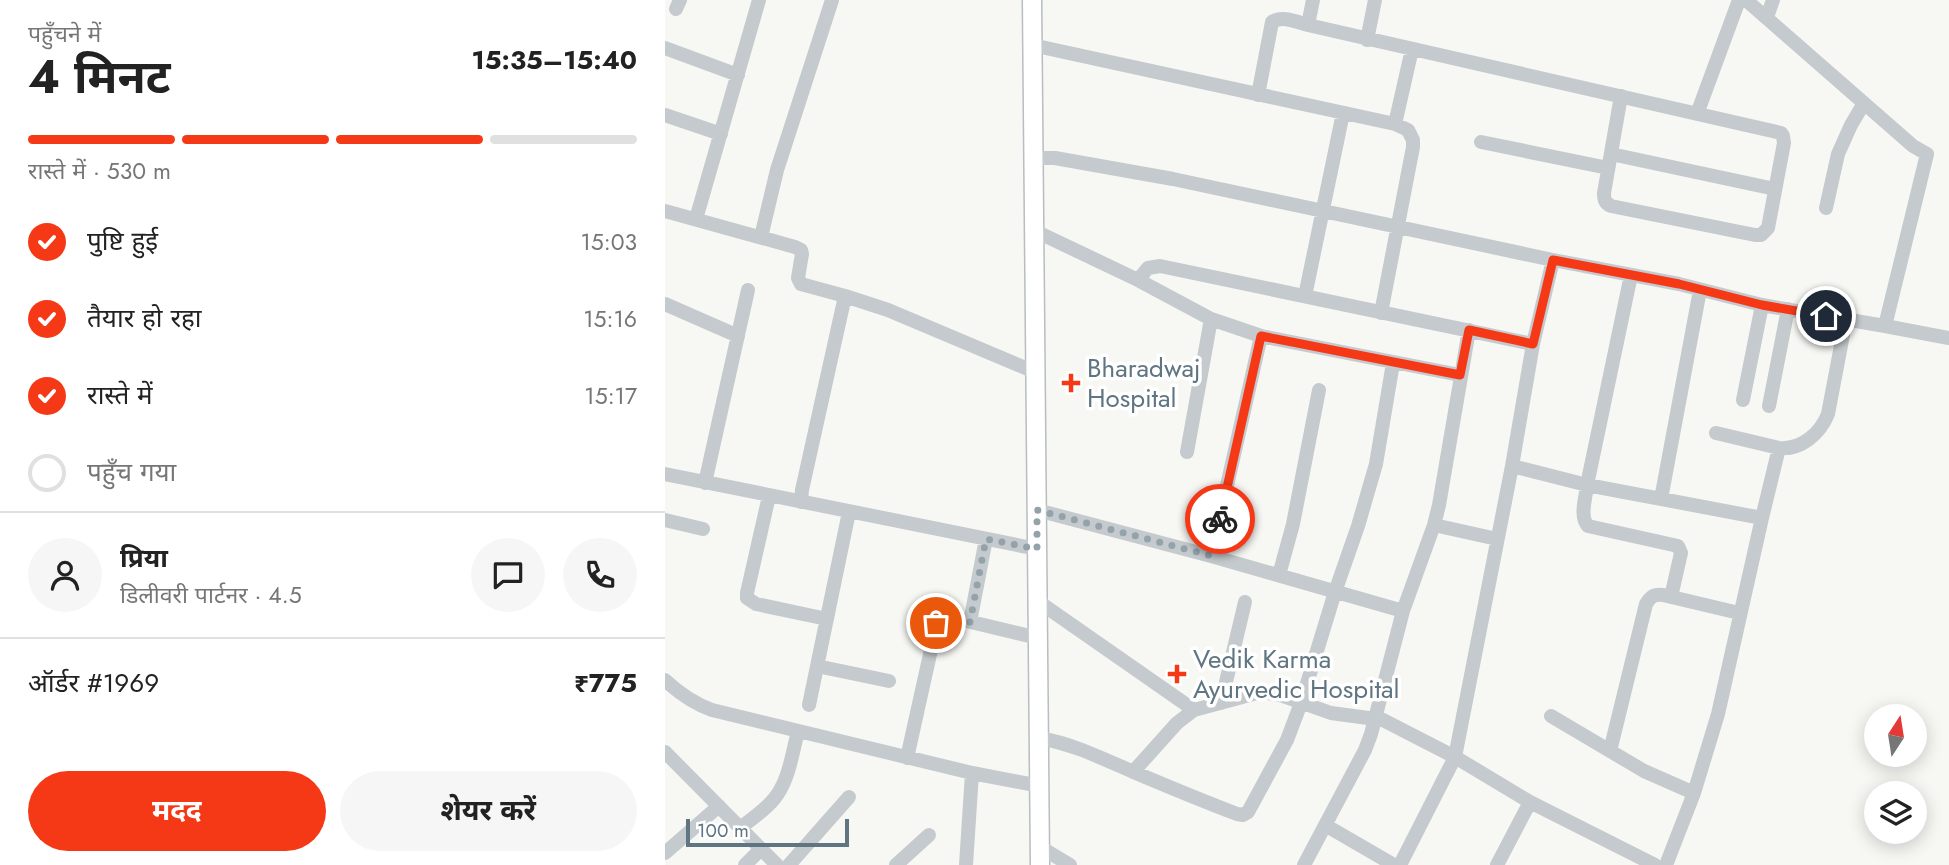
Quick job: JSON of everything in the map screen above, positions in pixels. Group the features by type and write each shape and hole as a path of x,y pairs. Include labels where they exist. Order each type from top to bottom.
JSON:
{"main road":[{"path":"1032,0 1040,865"}],"street":[{"path":"696,219 759,0"},
{"path":"761,237 777,170 832,0"},
{"path":"1308,25 1313,0"},
{"path":"1367,40 1375,0"},
{"path":"1697,114 1738,0"},
{"path":"1746,0 1919,151 1927,154 1885,326"},
{"path":"1767,17 1773,0"},
{"path":"1258,96 1272,22 1281,18 1367,40 1621,96 1781,133 1784,143 1775,189 1767,228 1761,235 1606,203 1604,199 1621,96"},
{"path":"1032,46 1395,124 1408,130 1413,140 1381,313"},
{"path":"665,48 738,75"},
{"path":"1395,124 1412,50"},
{"path":"1826,208 1838,154 1864,103"},
{"path":"1305,296 1343,113"},
{"path":"665,116 721,134"},
{"path":"1481,142 1775,189"},
{"path":"1033,158 1055,158 1173,179 1762,305 1949,338"},
{"path":"665,211 796,247 801,250 798,278 801,284 888,310 1035,372"},
{"path":"1033,230 1139,280 1211,319 1261,336 1460,375"},
{"path":"1400,865 1455,757 1533,344 1553,260"},
{"path":"1139,280 1148,268 1160,266 1533,344"},
{"path":"1631,275 1587,485 1583,517 1588,526 1674,544 1680,549 1671,597"},
{"path":"705,483 748,290"},
{"path":"1661,499 1700,290"},
{"path":"801,502 804,477 845,296"},
{"path":"665,304 738,336"},
{"path":"1743,400 1762,305"},
{"path":"1769,406 1788,309"},
{"path":"1187,453 1211,319"},
{"path":"1716,433 1787,449 1800,445 1816,434 1828,414 1846,319"},
{"path":"1304,865 1365,750 1376,719 1403,611 1434,525 1469,330"},
{"path":"1212,556 1261,336"},
{"path":"1039,738 1071,745 1237,814 1243,815 1252,806 1287,740 1358,526 1376,464 1394,363"},
{"path":"1279,575 1295,514 1319,390"},
{"path":"1666,865 1693,793 1718,713 1739,612 1779,448"},
{"path":"1512,466 1587,485 1762,518"},
{"path":"665,474 1037,549"},
{"path":"769,496 747,598 757,604 827,619"},
{"path":"1037,510 1212,556 1403,611"},
{"path":"809,705 849,512"},
{"path":"665,520 703,529"},
{"path":"1434,525 1497,539"},
{"path":"970,622 986,539"},
{"path":"1609,751 1650,597 1656,594 1739,612"},
{"path":"1039,602 1194,710"},
{"path":"1221,703 1245,602"},
{"path":"907,758 936,623 942,616 1038,638"},
{"path":"817,666 889,681"},
{"path":"665,680 682,696 712,710 907,758 1040,786"},
{"path":"1133,772 1177,723 1194,710 1257,693 1268,693 1331,713 1376,719 1391,724 1455,757 1530,802 1655,865"},
{"path":"1551,716 1644,771 1693,793"},
{"path":"740,828 780,791 789,769 798,731"},
{"path":"665,752 777,865"},
{"path":"966,865 972,773"},
{"path":"789,865 849,797"},
{"path":"1497,865 1530,802"},
{"path":"665,853 719,806"},
{"path":"1325,825 1394,865"},
{"path":"897,865 929,835"},
{"path":"1040,847 1070,865"},
{"path":"745,865 761,849"}],"way so far":[{"path":"936,623 942,616 970,622 986,539 1037,549 1037,510 1212,556 1220,519"}],"place":[{"name":"Bharadwaj Hospital","path":"1071,383"},
{"name":"Vedik Karma Ayurvedic Hospital","path":"1177,674"}],"route":[{"path":"1220,519 1261,336 1460,375 1469,330 1533,344 1553,260 1826,316"}]}
